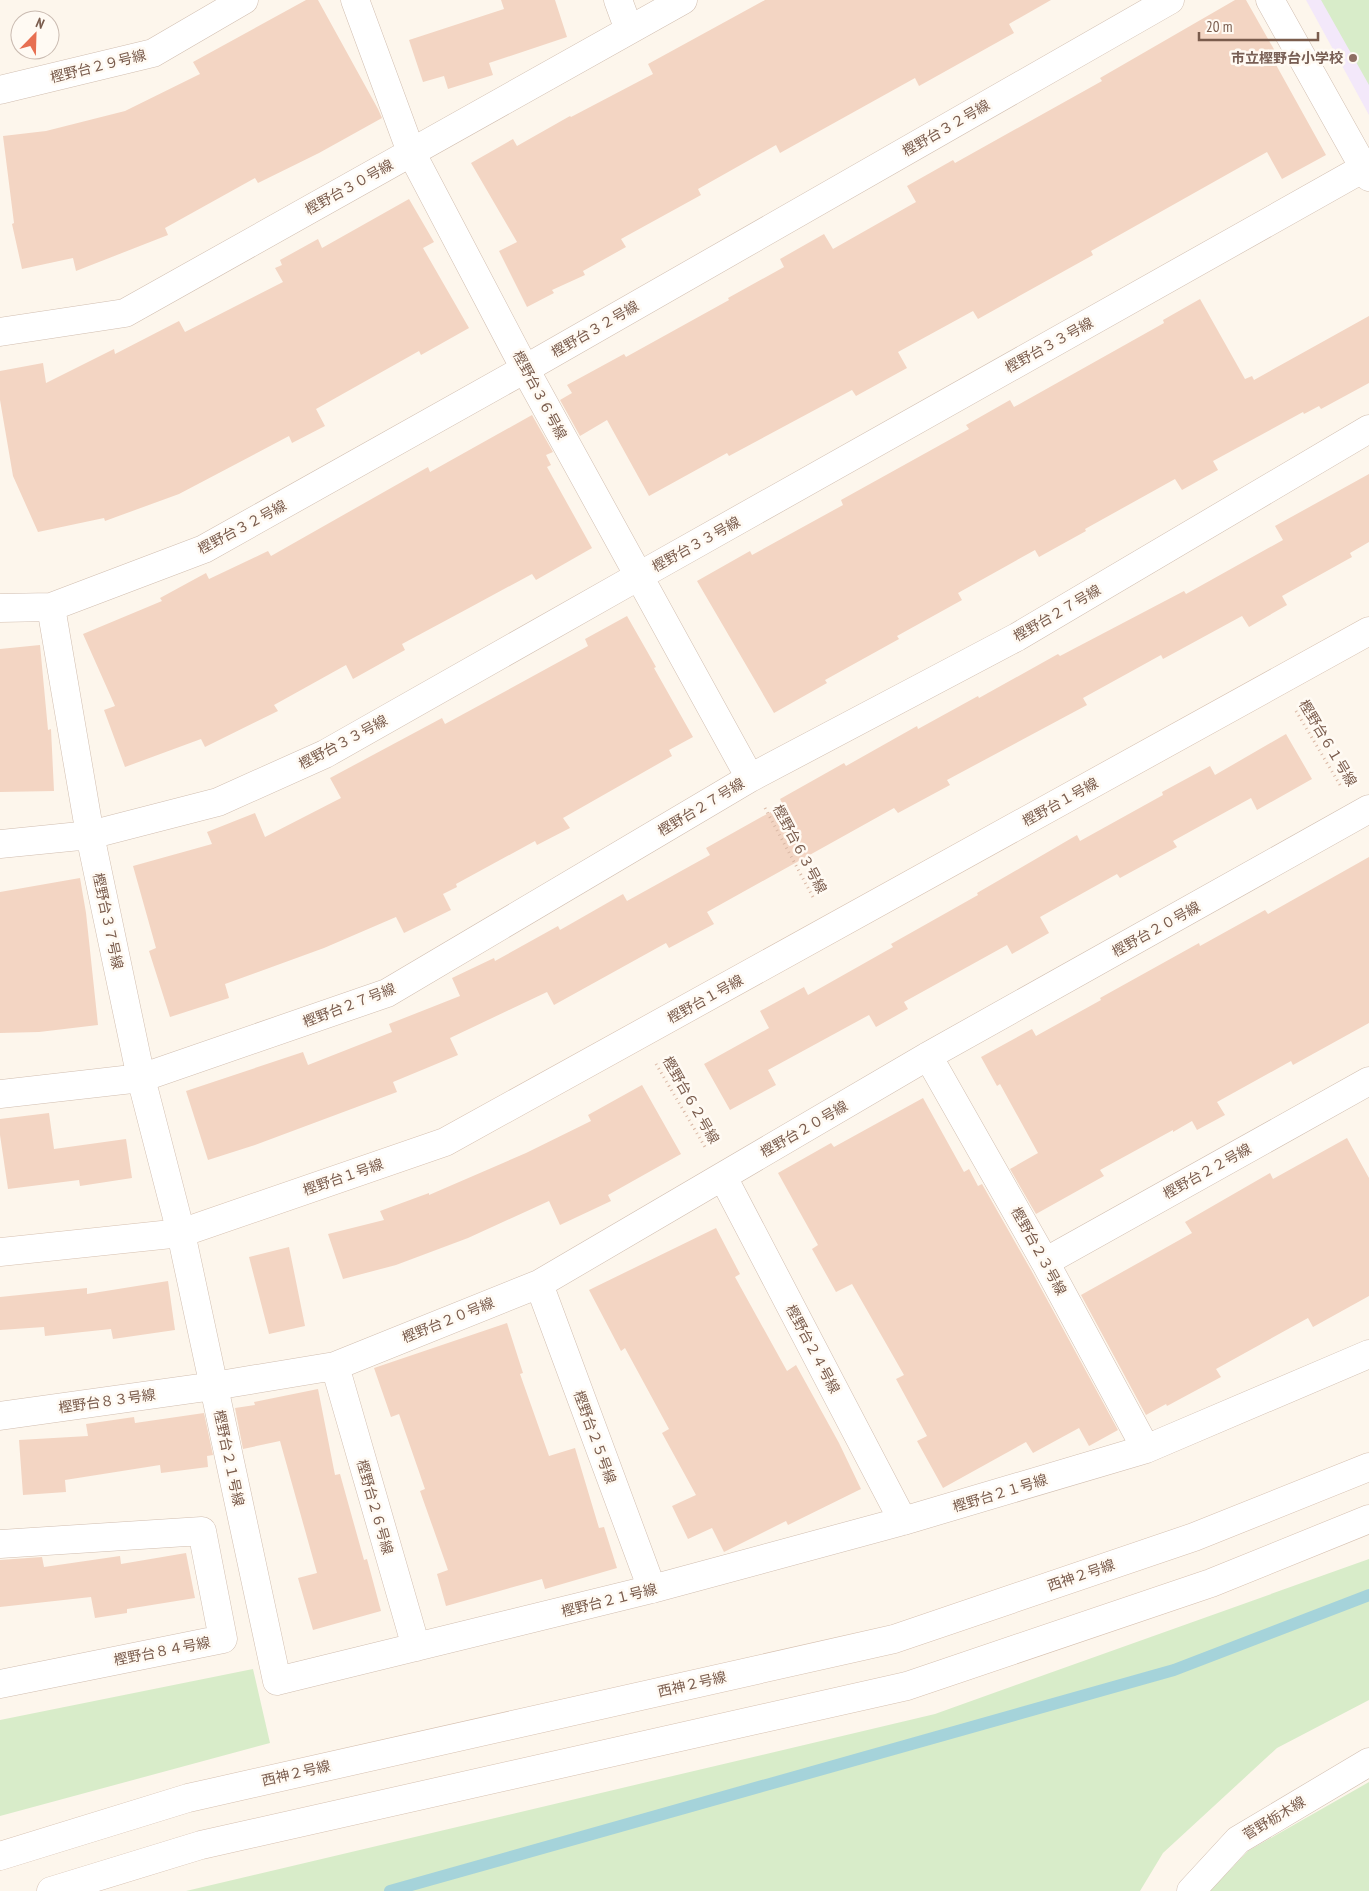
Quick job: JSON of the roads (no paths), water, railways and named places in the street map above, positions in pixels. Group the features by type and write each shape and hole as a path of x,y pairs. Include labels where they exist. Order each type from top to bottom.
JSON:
{"street":[{"name":"樫野台２９号線","path":"0,90 153,53 244,0"},
{"name":"樫野台３６号線","path":"355,0 412,152 525,369 750,778"},
{"path":"618,0 629,30"},
{"name":"樫野台３０号線","path":"0,332 125,313 682,0"},
{"name":"樫野台３２号線","path":"0,608 51,606 204,549 525,369 1170,0"},
{"path":"1270,0 1367,173"},
{"name":"樫野台３３号線","path":"0,844 90,835 218,802 325,754 639,576 1367,173"},
{"name":"樫野台２７号線","path":"0,1094 141,1078 387,993 750,778 1017,636 1369,429"},
{"name":"樫野台３７号線","path":"51,606 90,835 141,1078 181,1233"},
{"name":"樫野台１号線","path":"0,1252 181,1233 445,1142 1369,631"},
{"name":"樫野台２０号線","path":"214,1386 335,1366 539,1284 928,1056 1363,812"},
{"name":"樫野台２３号線","path":"928,1056 1046,1262 1146,1449"},
{"name":"樫野台２２号線","path":"1046,1262 1369,1081"},
{"name":"樫野台２４号線","path":"723,1177 903,1521"},
{"name":"樫野台２１号線","path":"181,1233 276,1681 652,1589 903,1521 1146,1449 1369,1354"},
{"name":"樫野台２５号線","path":"539,1284 652,1589"},
{"name":"樫野台２６号線","path":"335,1366 416,1647"},
{"name":"樫野台８３号線","path":"0,1416 214,1386"},
{"name":"西神２号線","path":"0,1856 188,1798 894,1639 1194,1537 1369,1467"},
{"path":"51,1891 201,1845 907,1686 1211,1583 1369,1520"},
{"name":"樫野台８４号線","path":"0,1544 202,1531 223,1639 0,1684"},
{"name":"菅野栃木線","path":"1192,1891 1238,1840 1369,1762"}],"waterway":[{"path":"390,1891 1174,1670 1369,1595"}],"place":[{"name":"市立樫野台小学校","path":"1353,58"}]}
